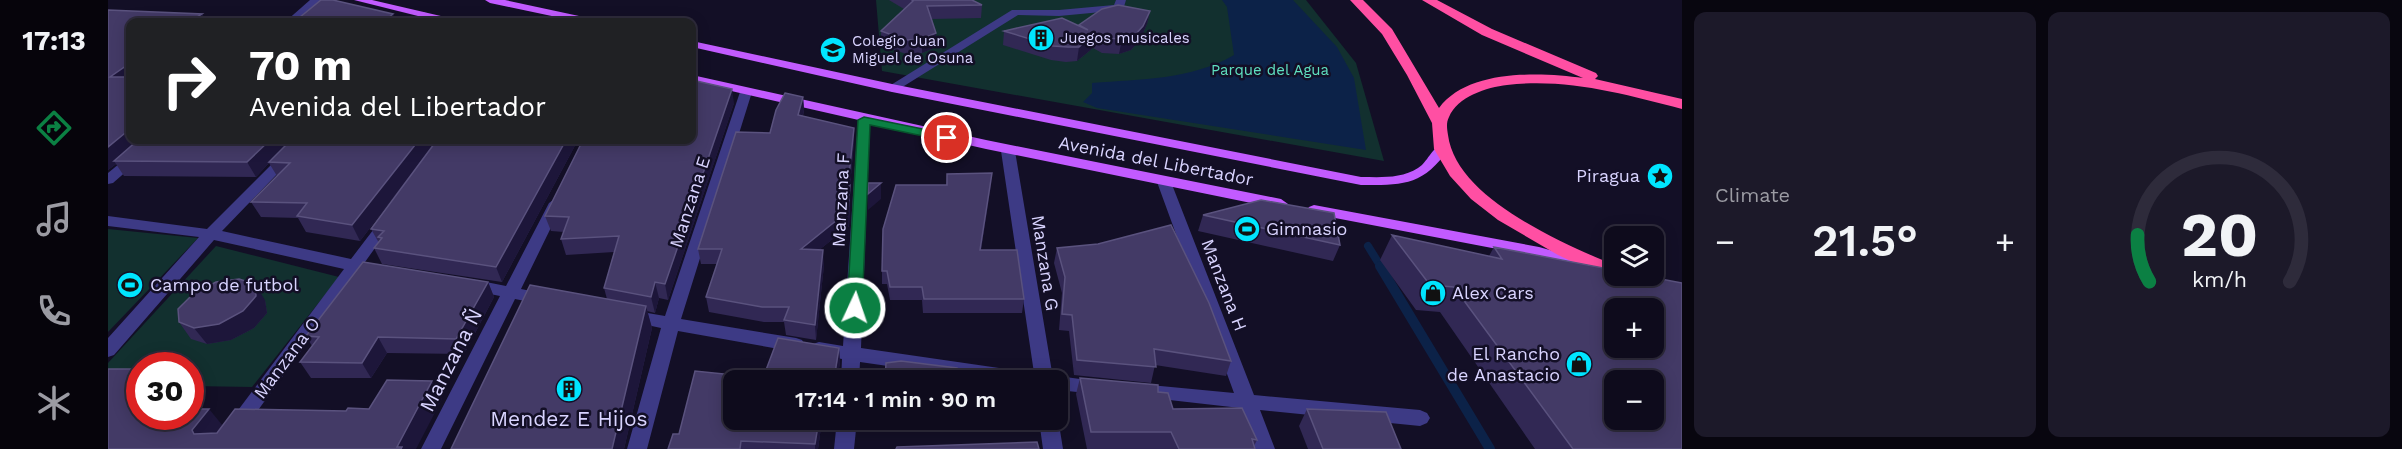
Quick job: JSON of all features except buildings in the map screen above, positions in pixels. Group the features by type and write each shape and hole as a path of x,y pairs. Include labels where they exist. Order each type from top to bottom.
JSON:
{"highway":[{"path":"1356,0 1387,32 1414,75 1439,122"},
{"path":"1428,0 1487,32 1556,63 1605,81 1676,102"},
{"path":"1604,268 1552,245 1499,212 1473,190 1454,169 1442,149 1439,122 1447,106 1463,93 1486,85 1515,80 1549,79 1587,82 1676,102"}],"main road":[{"path":"359,0 417,18"},
{"path":"490,0 519,3 577,18"},
{"name":"Avenida del Libertador","path":"696,45 892,88 1361,181 1398,182 1424,171 1442,149"},
{"name":"Avenida del Libertador","path":"696,80 1008,151 1539,252 1604,270"}],"street":[{"path":"295,18 316,0"},
{"path":"1009,0 1016,12"},
{"path":"892,88 1016,12 1059,13 1119,8 1121,0"},
{"name":"Manzana E","path":"637,449 671,324 746,92"},
{"name":"Manzana F","path":"851,370 864,120"},
{"path":"108,180 150,144"},
{"path":"108,350 211,234 299,144"},
{"name":"Manzana G","path":"1008,151 1040,370"},
{"name":"Manzana H","path":"1164,182 1265,449"},
{"name":"Manzana Ñ","path":"431,449 562,190"},
{"name":"Manzana O","path":"219,449 393,212"},
{"path":"108,221 211,234 354,267 399,274"},
{"path":"455,283 557,301"},
{"path":"614,312 852,355 962,370"},
{"path":"1068,384 1420,418"},
{"path":"844,449 846,430"},
{"path":"1050,430 1053,449"}],"green space":[{"name":"Parque del Agua","path":"876,0 1306,0 1356,63 1384,161 882,71"},
{"name":"Campo de futbol","path":"108,229 198,238 108,332"},
{"path":"216,246 339,277 252,387 204,386 204,352 126,352 126,385 108,385 108,363"}],"water":[{"path":"1222,0 1293,0 1337,47 1354,78 1366,150 1097,108 1083,102 1092,93 1092,83 1183,74 1218,63 1234,55 1227,7"}],"waterway":[{"path":"1368,246 1381,267"},
{"path":"1380,266 1490,449"}],"place":[{"name":"Juegos musicales","path":"1041,38"},
{"name":"Colegio Juan Miguel de Osuna","path":"833,50"},
{"name":"Piragua","path":"1660,176"},
{"name":"Gimnasio","path":"1247,229"},
{"name":"Campo de futbol","path":"130,285"},
{"name":"Alex Cars","path":"1433,293"},
{"name":"El Rancho de Anastacio","path":"1579,364"},
{"name":"Mendez E Hijos","path":"569,389"}],"route":[{"path":"855,308 864,120 947,138"}]}
